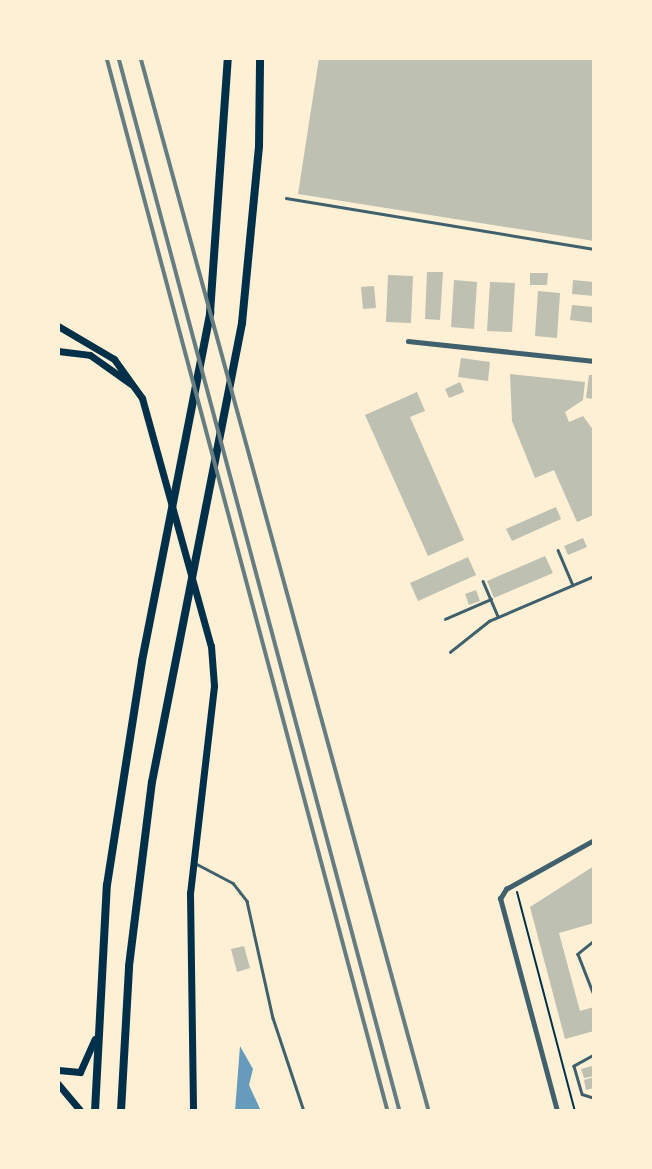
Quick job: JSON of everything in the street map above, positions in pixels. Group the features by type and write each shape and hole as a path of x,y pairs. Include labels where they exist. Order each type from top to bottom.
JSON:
{"highway":[{"path":"95,1111 95,1039 107,885 142,661 210,313 228,58"},
{"path":"121,1111 137,891 174,668 242,323 259,146 260,58"}],"main road":[{"path":"58,326 114,359 142,398 211,646 213,699 192,861 193,1111"},
{"path":"58,351 99,360 142,398"},
{"path":"58,1070 80,1072 95,1039"},
{"path":"58,1084 81,1111"}],"street":[{"path":"408,341 594,362"},
{"path":"557,1111 500,899 515,884 594,840"}],"lane":[{"path":"286,198 594,249"},
{"path":"558,550 573,585"},
{"path":"450,652 498,617 594,576"},
{"path":"483,581 498,617"},
{"path":"444,619 491,599"},
{"path":"192,861 233,883 247,901 273,1018 304,1111"},
{"path":"594,940 578,954 594,995"},
{"path":"594,1055 574,1066 582,1094 594,1098"}],"path":[{"path":"515,884 575,1111"}],"water":[{"path":"240,1046 253,1069 249,1085 261,1111 235,1111"}],"building":[{"path":"319,58 594,58 594,241 298,194"},
{"path":"427,272 443,272 440,320 425,319"},
{"path":"530,273 548,273 547,285 530,285"},
{"path":"388,275 413,276 411,323 386,322"},
{"path":"454,280 477,282 474,329 451,327"},
{"path":"573,280 594,282 594,296 572,294"},
{"path":"490,282 515,283 512,332 487,331"},
{"path":"374,286 376,308 363,309 361,287"},
{"path":"538,291 560,293 557,338 535,336"},
{"path":"572,305 594,307 594,323 570,320"},
{"path":"461,358 490,362 488,381 458,377"},
{"path":"510,374 585,382 583,400 565,412 569,422 583,416 594,431 594,515 577,522 554,470 535,478 512,421"},
{"path":"589,375 594,375 594,399 586,398"},
{"path":"460,382 464,392 449,398 445,389"},
{"path":"417,392 425,411 410,417 464,540 428,556 365,415"},
{"path":"556,507 561,519 512,541 506,529"},
{"path":"583,538 587,547 568,555 564,546"},
{"path":"545,556 553,573 494,598 487,581"},
{"path":"468,557 476,575 418,601 410,583"},
{"path":"476,590 480,601 469,605 465,594"},
{"path":"594,866 594,923 559,933 580,1011 594,1007 594,1031 565,1039 530,907"},
{"path":"244,946 250,968 237,972 231,949"},
{"path":"592,1066 594,1076 584,1078 581,1069"},
{"path":"594,1077 594,1088 586,1090 584,1080"}],"railway":[{"path":"107,58 388,1111"},
{"path":"119,58 400,1111"},
{"path":"141,58 429,1111"}]}
